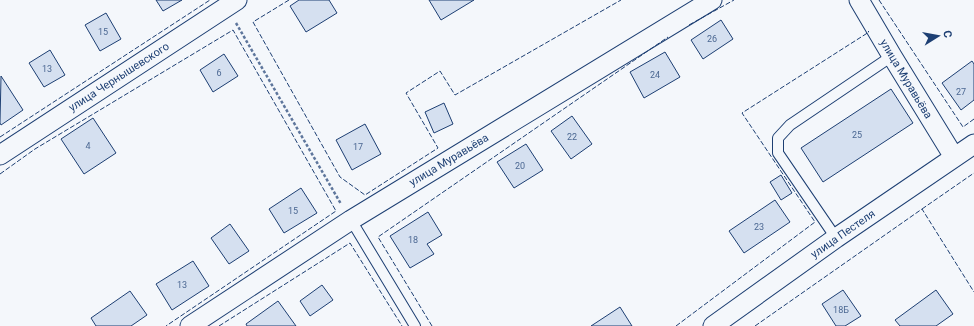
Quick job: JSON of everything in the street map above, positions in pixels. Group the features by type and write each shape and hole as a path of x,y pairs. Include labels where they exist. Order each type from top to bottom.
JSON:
{"street":[{"name":"улица Муравьёва","path":"190,326 351,220 712,0"},
{"name":"улица Муравьёва","path":"859,0 954,157"},
{"name":"улица Чернышевского","path":"0,155 229,2"},
{"name":"улица Пестеля","path":"713,326 836,238 974,144"}],"lane":[{"path":"836,238 778,153 778,138 790,125 892,56"},
{"path":"351,220 416,326"}],"path":[{"path":"229,2 351,220"}],"building":[{"path":"156,0 182,0 163,11"},
{"path":"299,0 329,0 337,13 306,32 290,6"},
{"path":"429,0 474,0 441,20"},
{"path":"106,13 121,39 100,51 85,25"},
{"path":"721,20 733,39 703,59 691,40"},
{"path":"50,50 65,75 44,87 29,63"},
{"path":"665,52 680,77 644,98 630,72"},
{"path":"224,54 238,76 213,92 200,70"},
{"path":"972,61 974,64 974,100 961,110 942,83"},
{"path":"1,76 23,110 1,125 0,123"},
{"path":"891,89 913,123 823,182 801,148"},
{"path":"444,103 453,124 434,133 425,112"},
{"path":"572,116 592,144 571,159 551,131"},
{"path":"93,118 116,153 84,174 61,139"},
{"path":"365,124 381,154 352,170 336,140"},
{"path":"526,144 543,170 514,188 497,162"},
{"path":"781,175 792,193 781,200 770,182"},
{"path":"301,188 317,213 284,233 269,209"},
{"path":"775,200 790,222 744,253 729,231"},
{"path":"428,212 442,235 427,244 434,254 410,268 390,236"},
{"path":"230,224 249,251 229,264 211,238"},
{"path":"193,261 209,286 172,310 156,284"},
{"path":"322,285 333,300 310,316 300,301"},
{"path":"843,290 861,316 845,326 836,326 822,304"},
{"path":"936,290 953,314 936,326 900,326 895,320"},
{"path":"130,291 147,315 131,326 96,326 91,318"},
{"path":"278,301 296,326 247,326 246,324"},
{"path":"620,307 632,326 591,326"}],"fence":[{"path":"0,137 210,0"},
{"path":"289,0 253,22 340,177 365,195 438,148 406,93 440,71 455,95 621,0"},
{"path":"689,25 734,0"},
{"path":"879,0 963,127 974,119"},
{"path":"0,174 35,149 233,30 336,211 166,326"},
{"path":"676,326 815,222 742,113 869,32 868,31"},
{"path":"432,326 378,237 668,37"},
{"path":"922,209 974,173"},
{"path":"755,326 922,209 974,292"},
{"path":"219,326 350,243 402,326"}]}
